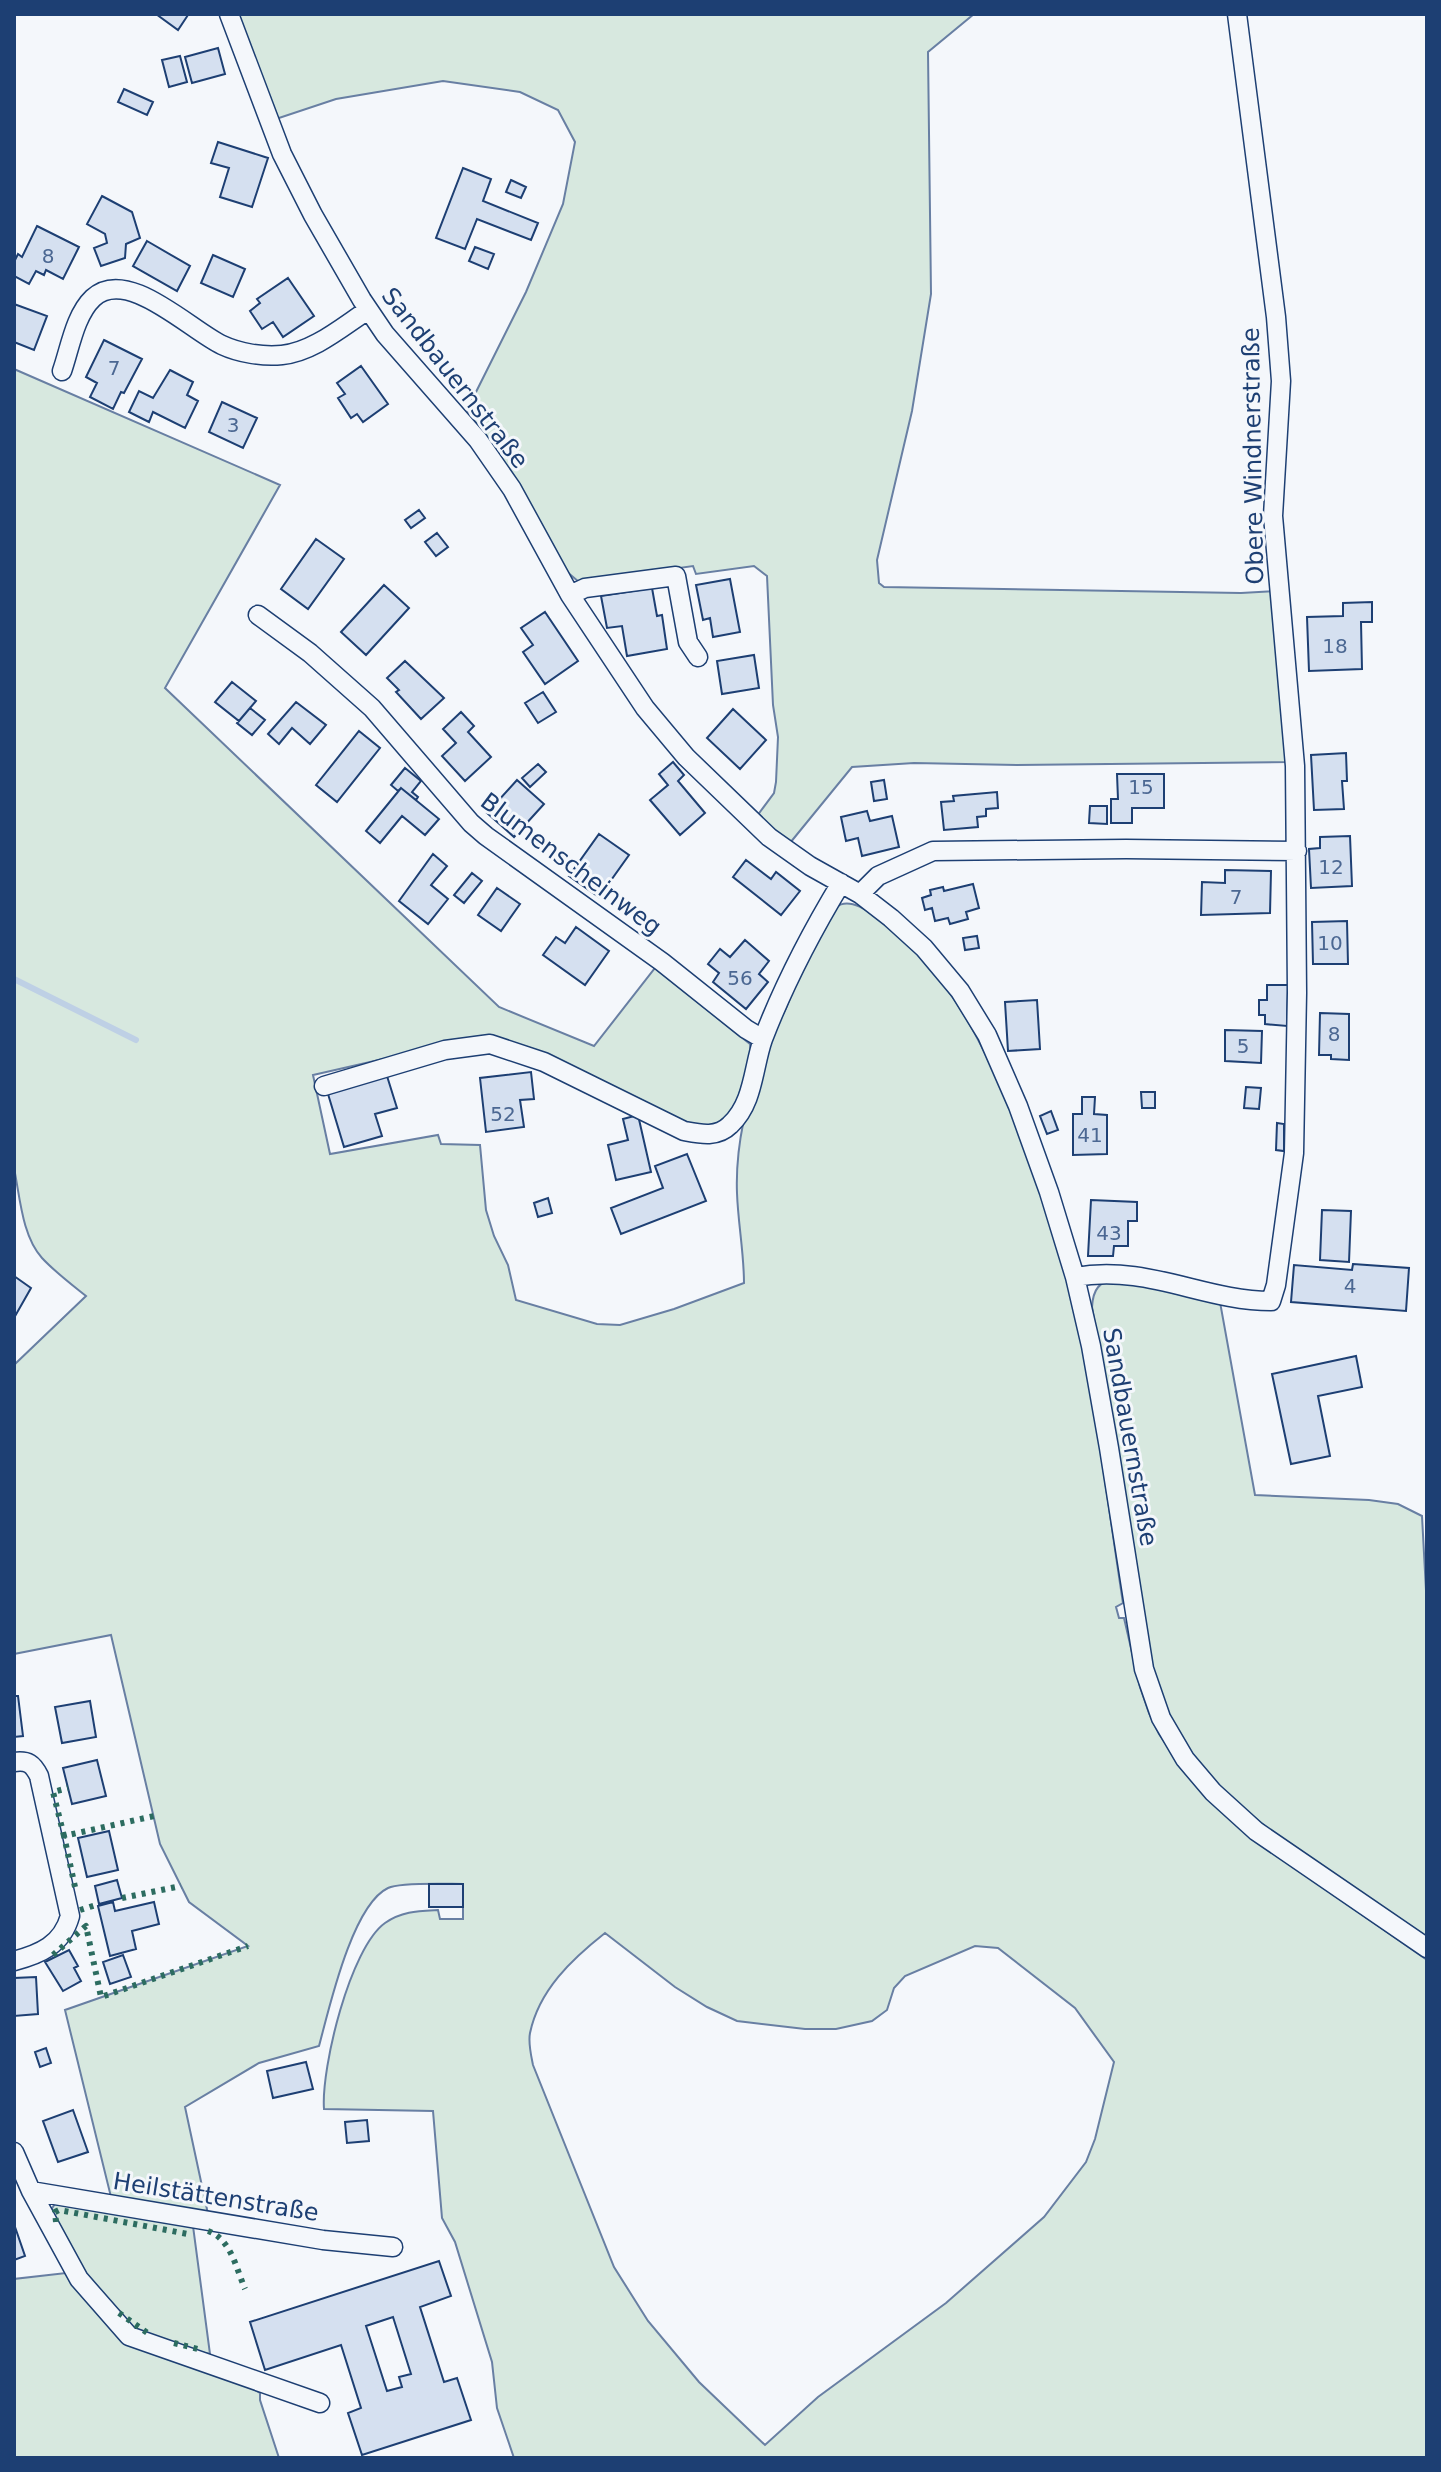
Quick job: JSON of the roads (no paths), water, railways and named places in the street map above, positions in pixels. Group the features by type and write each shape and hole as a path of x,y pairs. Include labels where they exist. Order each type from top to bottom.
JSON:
{"street":[{"name":"Sandbauernstraße","path":"229,14 282,154 368,310 385,334 478,440 512,489 570,595 637,697 686,757 769,837 810,866 860,894 891,918 924,948 960,991 987,1035 1024,1120 1075,1277 1104,1419 1144,1669 1161,1718 1185,1759 1213,1792 1256,1831 1427,1948"},
{"name":"Obere Windnerstraße","path":"1075,1277 1123,1274 1255,1301 1271,1301 1279,1270 1294,1153 1295,766 1273,516 1281,381 1276,317 1237,14"},
{"path":"62,371 81,315 94,297 114,287 136,291 222,345 260,356 284,355 309,348 368,310"},
{"path":"570,595 585,588 676,576 688,642 698,657"},
{"name":"Blumenscheinweg","path":"258,615 310,653 372,708 471,823 486,836 651,953 746,1029 763,1039"},
{"path":"860,894 878,876 933,851 1297,851"},
{"path":"324,1086 445,1050 490,1044 544,1062 684,1131 716,1134 729,1126 740,1113 750,1090 763,1039 810,938 841,883"},
{"path":"14,1762 28,1761 34,1765 39,1776 70,1916 61,1938 48,1948 14,1961"},
{"path":"14,2152 31,2191 79,2279 129,2336 320,2403"},
{"name":"Heilstättenstraße","path":"31,2191 328,2240 393,2247"}],"waterway":[{"path":"14,979 136,1040"}]}
